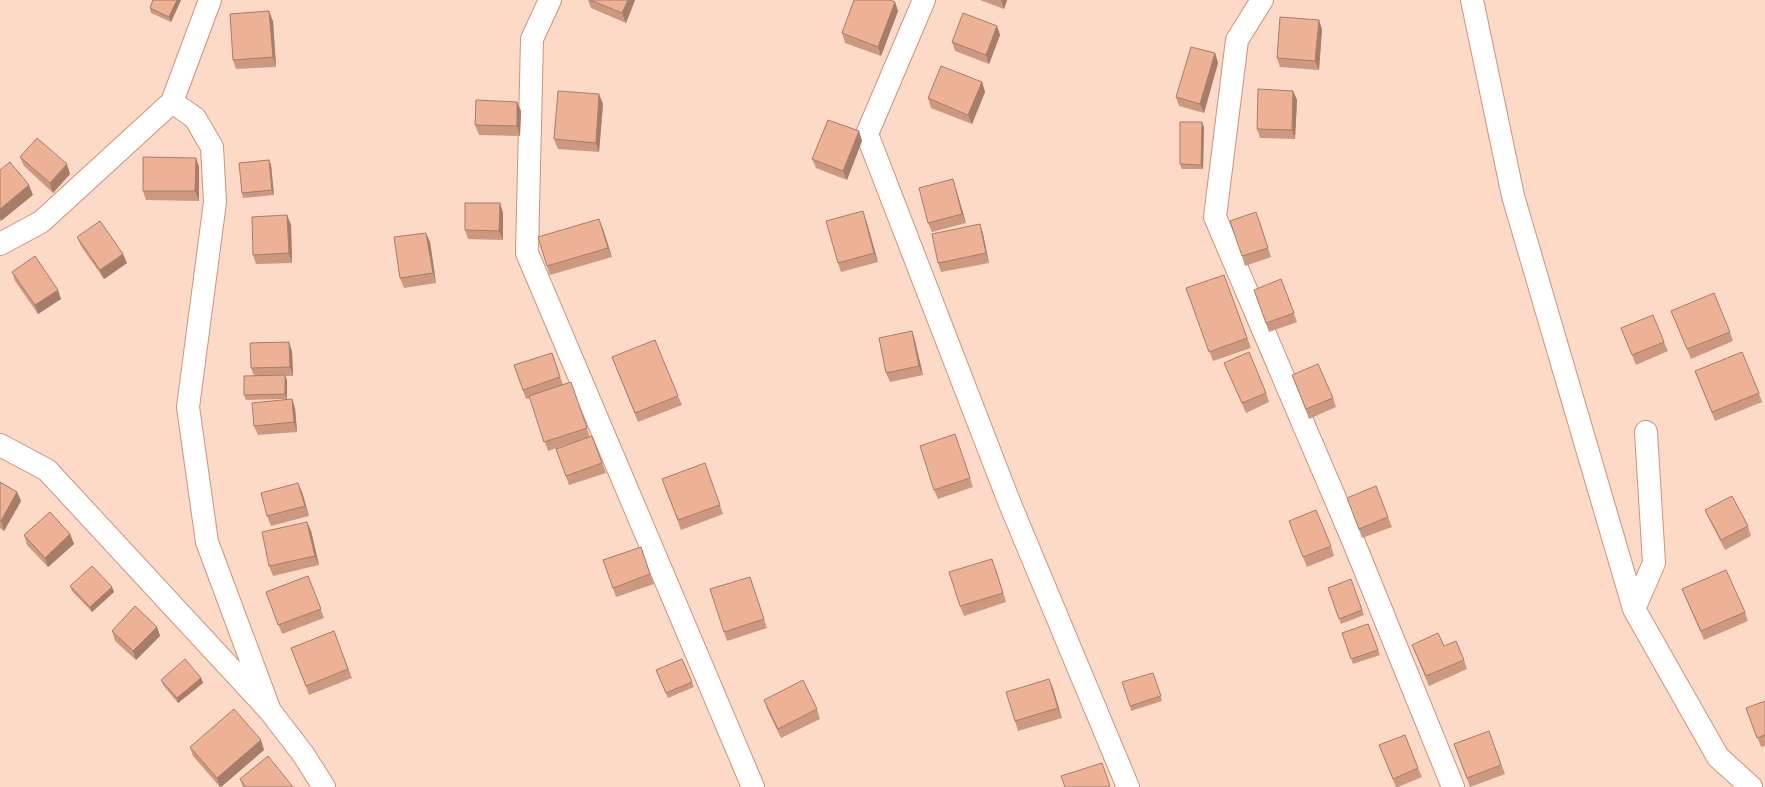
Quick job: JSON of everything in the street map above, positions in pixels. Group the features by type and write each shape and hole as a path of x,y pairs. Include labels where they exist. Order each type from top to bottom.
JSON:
{"street":[{"path":"0,244 41,222 172,102 210,0"},
{"path":"550,0 532,39 527,254 753,787"},
{"path":"924,0 867,134 1010,504 1128,787"},
{"path":"1262,0 1237,40 1215,217 1348,531 1453,787"},
{"path":"1472,0 1512,196 1634,608 1718,757 1751,787"},
{"path":"172,102 196,118 212,147 215,202 188,407 207,542 270,711"},
{"path":"1634,608 1654,563 1646,432"},
{"path":"0,445 47,470 270,711 303,754 324,787"}],"building":[{"path":"153,0 177,0 169,17 150,8"},
{"path":"590,0 628,0 622,13"},
{"path":"854,0 890,0 895,2 878,47 842,33"},
{"path":"269,11 273,57 233,60 230,14"},
{"path":"963,13 997,26 986,55 952,42"},
{"path":"1280,17 1319,20 1315,61 1277,58"},
{"path":"1191,47 1215,53 1200,104 1176,97"},
{"path":"941,66 982,82 968,115 928,98"},
{"path":"1258,89 1293,91 1292,130 1257,129"},
{"path":"558,91 599,94 596,143 554,139"},
{"path":"476,100 517,102 517,126 475,125"},
{"path":"828,120 859,131 843,171 812,159"},
{"path":"1180,122 1202,122 1201,165 1180,164"},
{"path":"37,138 67,164 50,183 20,157"},
{"path":"143,157 196,158 195,191 143,191"},
{"path":"269,160 272,190 242,193 239,163"},
{"path":"10,162 29,185 0,209 0,170"},
{"path":"953,179 962,214 928,223 919,188"},
{"path":"465,203 500,203 499,231 465,230"},
{"path":"863,211 874,253 838,263 826,221"},
{"path":"1256,212 1268,248 1242,256 1230,221"},
{"path":"287,215 289,253 253,255 252,217"},
{"path":"599,219 608,248 547,266 538,237"},
{"path":"100,221 123,254 100,270 77,237"},
{"path":"980,224 986,253 938,263 932,234"},
{"path":"426,233 433,273 400,278 394,237"},
{"path":"35,256 58,290 35,305 12,272"},
{"path":"1224,275 1247,338 1209,352 1186,288"},
{"path":"1281,279 1294,313 1266,323 1254,290"},
{"path":"1714,293 1730,332 1687,349 1671,311"},
{"path":"1653,315 1664,342 1632,355 1621,328"},
{"path":"912,331 919,366 886,373 879,338"},
{"path":"655,340 678,396 635,413 612,357"},
{"path":"289,342 290,367 251,368 250,343"},
{"path":"1249,352 1266,393 1242,403 1224,363"},
{"path":"1742,352 1759,393 1712,412 1695,371"},
{"path":"552,353 560,377 523,390 514,365"},
{"path":"1318,364 1333,398 1306,409 1292,375"},
{"path":"285,375 285,394 244,395 244,376"},
{"path":"571,382 587,428 544,442 529,396"},
{"path":"292,399 294,422 254,426 252,403"},
{"path":"955,434 970,478 934,490 920,446"},
{"path":"592,436 602,463 566,476 556,449"},
{"path":"705,463 720,505 678,520 662,479"},
{"path":"0,482 17,492 1,521 0,521"},
{"path":"298,483 305,506 267,516 261,493"},
{"path":"1376,486 1388,517 1359,529 1347,498"},
{"path":"1732,496 1748,526 1721,540 1705,510"},
{"path":"1316,510 1331,546 1303,557 1289,521"},
{"path":"50,512 70,534 45,558 24,535"},
{"path":"307,522 315,556 269,566 262,532"},
{"path":"641,547 650,574 613,588 603,560"},
{"path":"992,559 1003,593 960,606 949,572"},
{"path":"92,566 112,587 90,607 70,586"},
{"path":"1726,570 1745,612 1701,631 1682,589"},
{"path":"308,576 321,609 278,625 266,592"},
{"path":"750,577 764,619 724,632 710,589"},
{"path":"1351,579 1362,610 1339,619 1328,588"},
{"path":"135,606 157,627 133,651 112,631"},
{"path":"1368,624 1378,650 1351,659 1342,633"},
{"path":"334,631 348,669 306,686 291,648"},
{"path":"1438,633 1444,646 1456,641 1464,660 1426,676 1412,645"},
{"path":"185,659 201,678 177,698 161,680"},
{"path":"682,659 692,682 666,693 656,670"},
{"path":"1153,673 1161,696 1130,706 1122,682"},
{"path":"1049,679 1058,708 1015,721 1006,692"},
{"path":"803,680 817,709 778,729 764,700"},
{"path":"1765,701 1765,735 1757,738 1746,708"},
{"path":"234,709 261,740 217,778 190,747"},
{"path":"1489,731 1501,765 1467,778 1454,744"},
{"path":"1405,735 1418,768 1393,779 1379,745"},
{"path":"268,756 293,787 246,787 240,779"},
{"path":"1102,763 1110,786 1065,787 1061,776"}]}
